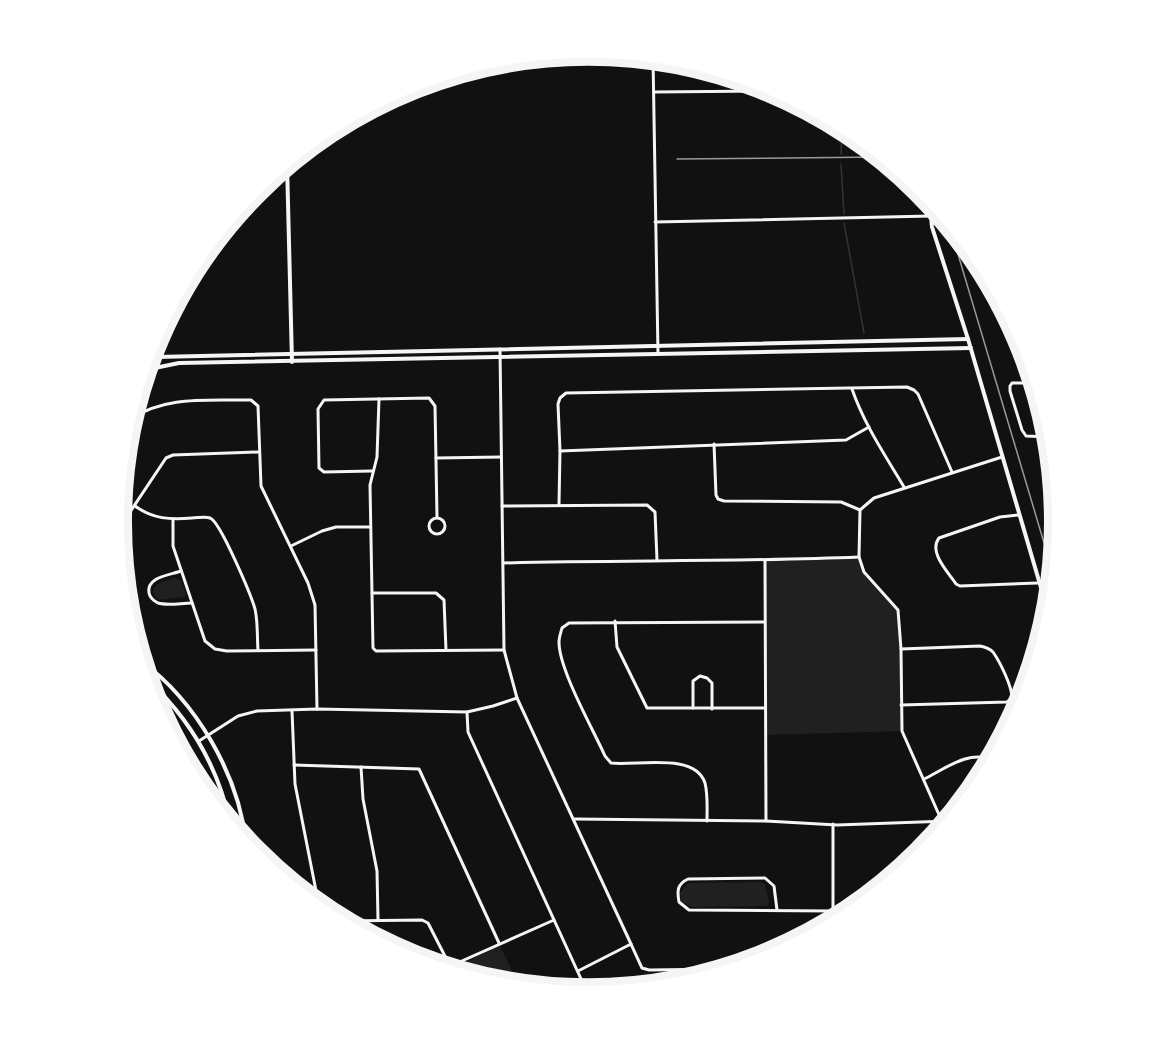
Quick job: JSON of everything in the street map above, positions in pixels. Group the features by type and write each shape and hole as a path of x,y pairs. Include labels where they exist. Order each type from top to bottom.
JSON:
{"street":[{"path":"653,66 658,354"},
{"path":"654,92 749,91"},
{"path":"287,174 292,362"},
{"path":"655,222 931,216 932,227 968,339 1042,594"},
{"path":"158,357 968,339"},
{"path":"871,341 871,350"},
{"path":"850,342 850,350"},
{"path":"805,343 805,351"},
{"path":"726,344 726,353"},
{"path":"757,352 758,344"},
{"path":"706,345 706,353"},
{"path":"537,348 538,356"},
{"path":"155,367 236,362 970,348"},
{"path":"500,349 504,650 517,698 642,968 690,970"},
{"path":"327,353 328,361"},
{"path":"236,362 237,355"},
{"path":"199,363 200,356"},
{"path":"157,361 158,366"},
{"path":"1027,383 1012,383 1009,387 1022,430 1026,436 1040,437"},
{"path":"559,504 558,404 560,398 566,393 907,387 918,394 952,472"},
{"path":"852,389 858,407 904,487"},
{"path":"372,471 324,472 319,468 318,409 324,400 429,398 435,406 437,518"},
{"path":"379,399 377,457 370,484 373,648 376,651 504,650"},
{"path":"142,411 157,405 176,402 251,400 258,405 261,486 291,546 315,605 317,709"},
{"path":"560,451 846,440 869,427"},
{"path":"714,444 718,499 724,501 841,502 861,510"},
{"path":"128,516 166,458 173,455 258,452"},
{"path":"436,458 501,457"},
{"path":"940,817 902,731 898,610 864,572 859,557 861,510 874,498 1002,457"},
{"path":"502,506 647,504 655,512 657,560"},
{"path":"135,506 148,514 173,519 208,517 214,520 251,596 255,610 258,650"},
{"path":"1018,515 1000,517 939,538 935,543 934,551 956,584 960,586 1038,583"},
{"path":"437,518 444,522 445,527 437,535 432,533 428,526 432,519 437,518"},
{"path":"173,519 173,546 205,641 215,649 316,650"},
{"path":"291,546 336,527 370,527"},
{"path":"503,563 657,560 765,561 859,557"},
{"path":"765,561 766,821"},
{"path":"181,572 156,579 150,585 148,591 150,597 155,602 163,604 192,603"},
{"path":"372,593 436,593 444,600 446,650"},
{"path":"615,621 617,646 647,708 766,708"},
{"path":"707,821 705,784 702,777 688,765 611,763 570,680 561,656 559,641 562,628 569,622 764,621"},
{"path":"901,650 980,646 987,648 993,652 1009,685 1012,698 1007,702 901,705"},
{"path":"153,671 174,689 195,713 238,800 244,828"},
{"path":"693,708 693,681 700,676 712,683 712,709"},
{"path":"161,692 182,716 199,741 221,787 226,805"},
{"path":"199,741 238,716 257,711 317,709 467,712 517,698"},
{"path":"292,711 295,784 316,892"},
{"path":"467,712 468,732 582,982"},
{"path":"924,779 969,758 983,757"},
{"path":"294,765 419,769 499,943"},
{"path":"361,767 363,800 378,871 378,920"},
{"path":"574,819 833,824 937,821"},
{"path":"777,910 774,886 765,878 688,879 679,885 677,892 679,902 689,910 777,910 833,910 833,824"},
{"path":"359,921 422,920 428,923 444,958"},
{"path":"458,962 554,920"},
{"path":"578,971 631,944"}],"shaded area":[{"path":"859,557 864,572 898,610 902,731 766,735 765,561"},
{"path":"175,578 181,580 185,597 158,600 153,593 156,586"},
{"path":"762,882 765,884 769,902 767,906 692,907 682,902 680,893 688,883"},
{"path":"500,946 514,976 498,973 462,964"}],"waterway":[{"path":"841,154 842,138"},
{"path":"841,164 844,214"},
{"path":"844,223 864,333"}],"railway":[{"path":"677,159 868,157"},
{"path":"955,244 1047,553"}]}
